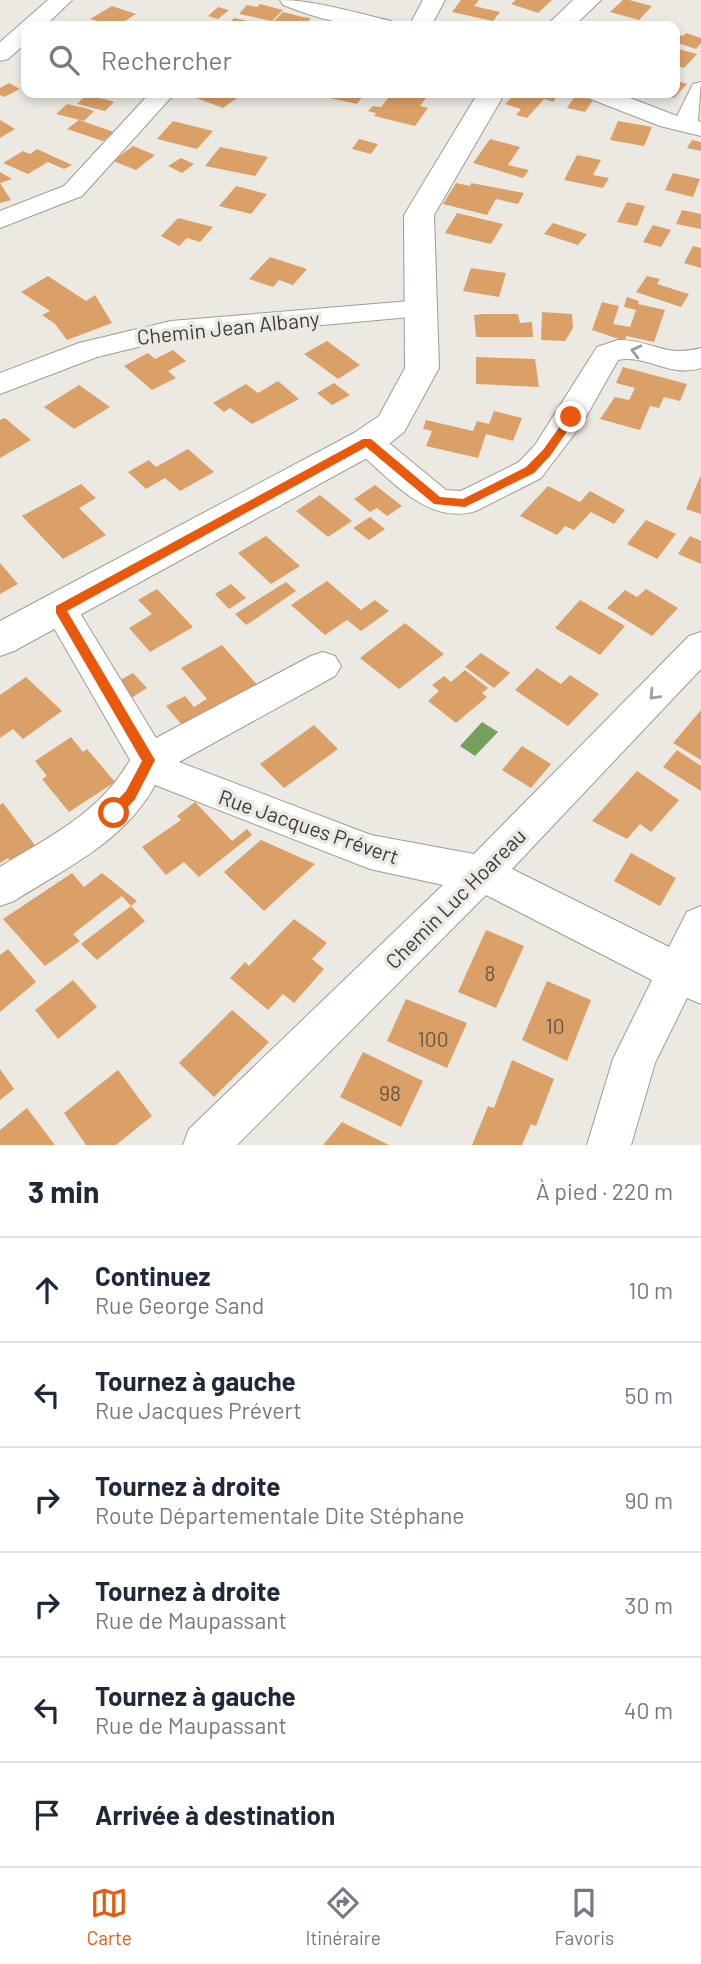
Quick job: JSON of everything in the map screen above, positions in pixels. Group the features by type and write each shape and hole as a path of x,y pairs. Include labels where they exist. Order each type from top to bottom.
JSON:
{"main road":[{"path":"565,21 588,0"},
{"path":"0,640 367,442 391,425 422,368 422,309 416,234 419,215 488,98"}],"street":[{"path":"38,21 61,0"},
{"path":"291,0 323,20"},
{"path":"423,21 434,0"},
{"path":"0,54 21,35"},
{"path":"610,98 693,128 701,89"},
{"path":"0,220 73,191 158,98"},
{"name":"Chemin Jean Albany","path":"0,384 89,350 171,330 422,309"},
{"path":"367,442 438,501 465,503 530,470 546,453 571,417 607,354 626,348 675,362 695,361 701,357"},
{"name":"Rue Jacques Prévert","path":"60,610 149,760 193,786 370,852 426,865 482,873 689,977"},
{"name":"Chemin Luc Hoareau","path":"205,1145 482,873 701,646"},
{"path":"0,888 95,829 114,813 130,795 149,760 323,666"},
{"path":"609,1145 635,1059 689,977 701,925"}],"shaded area":[{"path":"482,722 498,732 475,756 460,746"}],"building":[{"path":"461,0 479,0 474,6 500,12 493,21 452,12"},
{"path":"516,0 552,0 538,13 511,4"},
{"path":"623,0 652,6 639,20 610,12"},
{"path":"260,4 283,10 272,21 239,14 247,5 257,7"},
{"path":"112,6 136,14 125,21 90,19"},
{"path":"218,7 229,10 218,19 208,16"},
{"path":"283,12 311,18 308,21 274,21"},
{"path":"686,33 701,38 701,43 696,49 680,44 680,35"},
{"path":"680,49 697,54 684,68 680,67"},
{"path":"680,82 687,84 680,92"},
{"path":"9,83 20,89 4,97 0,95 0,88"},
{"path":"83,98 114,102 105,111 77,104"},
{"path":"196,98 237,98 223,108"},
{"path":"329,98 361,98 357,104"},
{"path":"388,98 426,98 420,106 428,108 415,126 374,116 376,113 368,111 373,106 381,107"},
{"path":"511,98 556,98 553,102 544,99 527,118 516,115 521,109 505,104"},
{"path":"574,98 593,100 585,112 567,108"},
{"path":"67,104 94,111 84,121 56,114"},
{"path":"0,120 15,129 0,138"},
{"path":"79,120 114,132 103,141 67,129"},
{"path":"173,121 213,131 197,149 157,139"},
{"path":"618,121 652,127 644,146 610,140"},
{"path":"359,139 378,144 371,154 352,149"},
{"path":"490,139 520,147 508,165 529,170 523,178 473,163"},
{"path":"692,140 701,142 701,151 687,148"},
{"path":"133,146 155,155 136,170 113,161"},
{"path":"220,147 268,157 255,176 205,166"},
{"path":"37,149 72,165 64,169 48,162 28,174 3,163 23,151 30,154"},
{"path":"577,155 601,160 593,175 609,178 603,188 564,180"},
{"path":"181,158 194,164 182,173 168,166"},
{"path":"0,172 12,179 0,183"},
{"path":"673,173 700,179 693,197 665,190"},
{"path":"0,183 11,200 0,203"},
{"path":"456,183 470,186 471,183 524,193 518,204 496,199 487,215 443,204"},
{"path":"236,186 267,194 251,214 219,206"},
{"path":"627,202 645,206 637,226 617,222"},
{"path":"682,210 701,214 701,229 676,224"},
{"path":"457,213 503,224 491,244 445,233"},
{"path":"178,218 213,227 200,242 187,238 179,246 161,236"},
{"path":"553,223 587,234 578,245 544,234"},
{"path":"653,225 671,230 661,247 643,242"},
{"path":"693,246 701,248 701,268 684,263"},
{"path":"270,257 307,269 293,285 279,280 273,287 249,279"},
{"path":"471,268 506,273 499,297 463,291"},
{"path":"48,276 86,301 95,295 112,323 67,340 55,324 42,315 50,311 21,292"},
{"path":"647,276 660,279 657,284 689,294 681,307 636,292"},
{"path":"627,297 639,301 638,304 665,310 654,342 626,336 625,341 592,330 602,302 619,306 613,324 630,327 636,310 624,307"},
{"path":"542,312 572,314 573,328 565,341 541,340"},
{"path":"518,314 520,323 532,322 533,337 476,337 474,315"},
{"path":"327,341 360,365 338,379 304,354"},
{"path":"173,350 186,361 168,371 176,378 152,390 124,366 148,353 155,359"},
{"path":"476,357 535,359 539,387 476,384"},
{"path":"623,367 687,384 680,401 664,397 659,408 650,406 640,430 600,419 615,397 629,400 635,388 616,383"},
{"path":"278,381 299,399 252,424 230,408 224,412 213,403 246,384 258,393"},
{"path":"334,383 350,395 332,405 317,393"},
{"path":"79,385 110,407 74,429 44,407"},
{"path":"494,411 522,418 513,441 486,434 478,458 426,446 432,431 423,429 426,420 473,431 477,421 489,424"},
{"path":"5,418 31,440 0,458 0,420"},
{"path":"188,449 214,472 180,491 165,478 146,489 128,472 149,460 156,467"},
{"path":"701,475 701,514 686,509"},
{"path":"81,484 96,498 79,508 106,535 63,559 22,516"},
{"path":"375,485 402,506 387,516 377,508 370,512 354,499"},
{"path":"548,486 580,502 590,491 625,510 614,524 591,512 574,530 565,526 557,535 520,516"},
{"path":"320,495 352,521 328,537 296,511"},
{"path":"370,517 385,529 369,540 353,528"},
{"path":"646,520 676,534 657,559 627,544"},
{"path":"266,536 300,566 271,584 238,553"},
{"path":"690,536 701,541 701,564 678,554"},
{"path":"0,563 18,584 0,594"},
{"path":"327,581 361,610 375,600 389,611 361,631 347,620 325,635 291,605"},
{"path":"286,582 296,591 251,622 246,625 235,614"},
{"path":"231,584 246,598 229,609 215,594"},
{"path":"157,589 193,627 150,652 129,628 152,614 138,600"},
{"path":"646,589 678,608 652,636 607,608 625,590 637,597"},
{"path":"580,600 625,626 600,655 555,628"},
{"path":"405,623 444,654 399,689 360,658"},
{"path":"222,645 259,687 187,731 166,706 185,696 194,707 207,699 181,668"},
{"path":"481,653 510,673 494,688 465,667"},
{"path":"537,668 561,684 570,675 599,694 568,726 515,690"},
{"path":"465,670 488,688 482,693 487,697 456,723 428,701 439,691 432,685 444,676 451,682"},
{"path":"133,673 147,688 128,700 115,683"},
{"path":"26,677 62,711 23,739 13,729 0,738 0,695"},
{"path":"701,710 701,760 673,743"},
{"path":"314,725 338,749 284,788 260,764"},
{"path":"71,737 83,752 87,749 115,782 69,812 42,779 47,776 35,761"},
{"path":"522,746 551,764 531,788 502,770"},
{"path":"677,750 701,766 701,791 663,767"},
{"path":"637,771 679,800 651,832 640,824 627,839 592,821"},
{"path":"195,802 232,841 247,829 252,835 199,877 184,862 166,875 142,847 181,820 177,816"},
{"path":"3,803 37,848 12,863 8,858 0,863 0,805"},
{"path":"261,840 315,864 264,911 224,872"},
{"path":"631,853 676,878 660,906 614,881"},
{"path":"72,873 84,887 102,873 137,901 131,906 122,896 73,934 80,941 45,966 3,919"},
{"path":"131,906 145,921 97,960 81,944"},
{"path":"294,919 327,943 312,959 324,969 294,1003 283,994 268,1010 230,978 245,962 249,966"},
{"path":"486,930 524,946 496,1008 458,992"},
{"path":"8,949 36,982 0,1012 0,955"},
{"path":"73,980 97,1007 58,1039 35,1010"},
{"path":"547,981 591,1000 567,1061 522,1040"},
{"path":"406,999 467,1023 447,1068 387,1041"},
{"path":"232,1010 269,1042 214,1097 179,1063"},
{"path":"363,1052 423,1081 401,1127 340,1097"},
{"path":"512,1060 554,1079 536,1126 531,1124 522,1145 472,1145 488,1106 494,1108"},
{"path":"0,1069 14,1089 0,1100"},
{"path":"118,1070 152,1116 116,1145 86,1145 64,1113"},
{"path":"27,1108 55,1145 0,1145 0,1130"},
{"path":"342,1122 350,1126 389,1145 323,1145"}],"route":[{"path":"114,813 130,795 149,760 60,610 367,442 438,501 465,503 530,470 546,453 571,417"}]}
